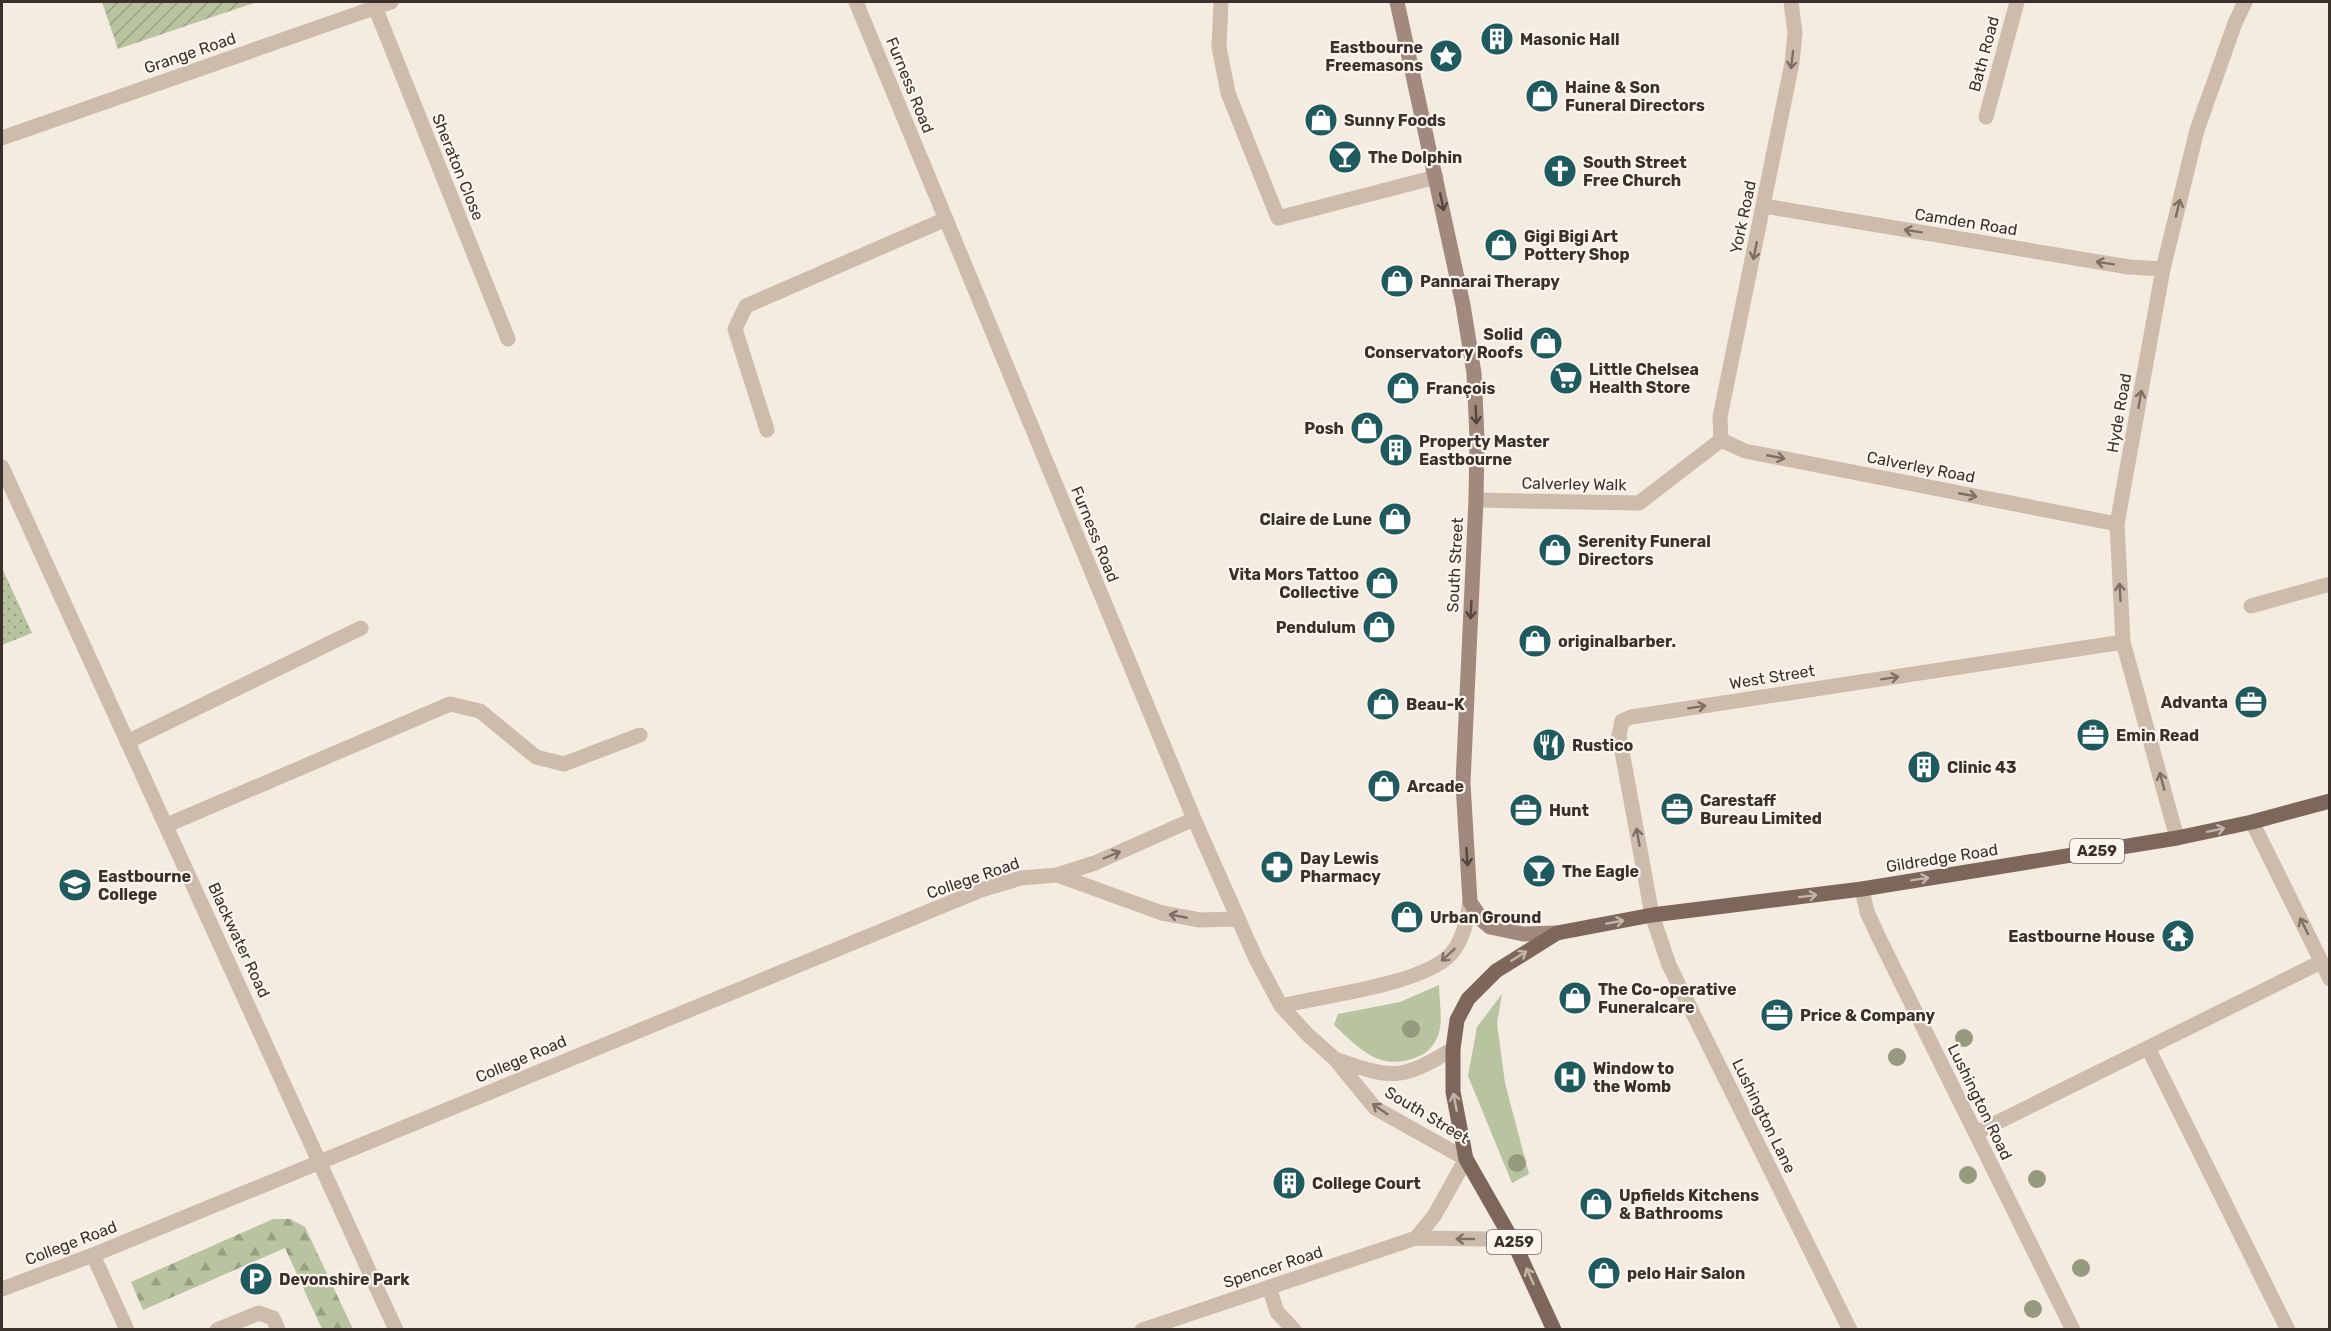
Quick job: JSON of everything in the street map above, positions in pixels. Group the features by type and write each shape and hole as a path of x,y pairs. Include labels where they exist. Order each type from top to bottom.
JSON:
{"main road":[{"name":"Gildredge Road","path":"1483,982 1496,971 1557,933 1652,915 1862,889 2178,838 2252,822 2330,801"},
{"name":"South Street","path":"1483,982 1468,999 1457,1020 1452,1049 1454,1092 1467,1159 1514,1242 1554,1329"}],"street":[{"name":"Grange Road","path":"2,138 391,2"},
{"name":"Furness Road","path":"856,2 1236,919 1281,1006 1335,1059"},
{"path":"1221,2 1219,47 1228,93 1278,218 1436,177"},
{"name":"South Street","path":"1281,1006 1397,981 1427,972 1456,948 1466,924 1470,903 1463,783 1476,500 1477,438 1474,373 1463,305 1397,2"},
{"name":"York Road","path":"1721,440 1720,417 1792,63 1795,33 1791,2"},
{"name":"Bath Road","path":"1986,117 2017,2"},
{"name":"Hyde Road","path":"2178,838 2123,642 2116,524 2163,269 2197,130 2235,23 2246,2"},
{"name":"Sheraton Close","path":"375,7 508,339"},
{"name":"Camden Road","path":"1764,206 2129,267 2163,269"},
{"path":"767,430 735,329 746,306 946,219"},
{"name":"Calverley Walk","path":"1476,500 1639,503 1721,440"},
{"name":"Calverley Road","path":"1721,440 1745,451 2116,524"},
{"name":"Blackwater Road","path":"2,467 396,1329"},
{"path":"2251,606 2330,584"},
{"path":"127,742 361,628"},
{"name":"West Street","path":"1652,915 1619,735 1622,721 1631,717 2123,642"},
{"path":"167,825 450,704 480,711 536,758 564,764 640,735"},
{"name":"College Road","path":"2,1289 93,1255 981,890 1021,878 1057,875 1095,863 1194,819"},
{"path":"2252,822 2330,979"},
{"name":"College Road","path":"1057,875 1162,913 1200,920 1236,919"},
{"name":"Lushington Road","path":"1862,889 1867,912 1880,940 2073,1329"},
{"name":"Gildredge Road","path":"1470,903 1490,927 1510,933 1557,933"},
{"name":"Lushington Lane","path":"1652,915 1669,965 1850,1329"},
{"path":"1976,1133 2321,962"},
{"path":"2148,1048 2288,1329"},
{"name":"South Street","path":"1335,1059 1374,1072 1394,1074 1411,1072 1452,1049"},
{"name":"South Street","path":"1335,1059 1375,1108 1467,1159"},
{"path":"1416,1238 1434,1216 1467,1159"},
{"name":"Spencer Road","path":"1142,1329 1416,1238 1488,1239 1514,1242"},
{"path":"93,1255 127,1329"},
{"path":"1269,1287 1277,1312 1294,1329"},
{"path":"217,1329 260,1312 273,1318 278,1329"}],"green space":[{"path":"102,2 257,2 118,49"},
{"path":"2,568 32,633 2,645"},
{"path":"1439,985 1441,1021 1438,1036 1429,1050 1422,1055 1406,1061 1383,1060 1372,1056 1353,1043 1334,1025 1338,1014 1400,1002"},
{"path":"1502,994 1497,1023 1505,1083 1529,1174 1512,1183 1468,1076 1477,1027"},
{"path":"273,1219 290,1219 305,1227 353,1329 322,1329 285,1248 143,1310 131,1282"}],"place":[{"name":"Masonic Hall","path":"1497,39"},
{"name":"Eastbourne Freemasons","path":"1446,56"},
{"name":"Haine & Son Funeral Directors","path":"1542,96"},
{"name":"Sunny Foods","path":"1321,120"},
{"name":"The Dolphin","path":"1345,157"},
{"name":"South Street Free Church","path":"1560,171"},
{"name":"Gigi Bigi Art Pottery Shop","path":"1501,245"},
{"name":"Pannarai Therapy","path":"1397,281"},
{"name":"Solid Conservatory Roofs","path":"1546,343"},
{"name":"Little Chelsea Health Store","path":"1566,378"},
{"name":"François","path":"1403,388"},
{"name":"Posh","path":"1367,428"},
{"name":"Property Master Eastbourne","path":"1396,450"},
{"name":"Claire de Lune","path":"1395,519"},
{"name":"Serenity Funeral Directors","path":"1555,550"},
{"name":"Vita Mors Tattoo Collective","path":"1382,583"},
{"name":"Pendulum","path":"1379,627"},
{"name":"originalbarber.","path":"1535,641"},
{"name":"Advanta","path":"2251,702"},
{"name":"Beau-K","path":"1383,704"},
{"name":"Emin Read","path":"2093,735"},
{"name":"Rustico","path":"1549,745"},
{"name":"Clinic 43","path":"1924,767"},
{"name":"Arcade","path":"1384,786"},
{"name":"Carestaff Bureau Limited","path":"1677,809"},
{"name":"Hunt","path":"1526,810"},
{"name":"Day Lewis Pharmacy","path":"1277,867"},
{"name":"The Eagle","path":"1539,871"},
{"name":"Eastbourne College","path":"75,885"},
{"name":"Urban Ground","path":"1407,917"},
{"name":"Eastbourne House","path":"2178,936"},
{"name":"The Co-operative Funeralcare","path":"1575,998"},
{"name":"Price & Company","path":"1777,1015"},
{"name":"Window to the Womb","path":"1570,1077"},
{"name":"College Court","path":"1289,1183"},
{"name":"Upfields Kitchens & Bathrooms","path":"1596,1204"},
{"name":"pelo Hair Salon","path":"1604,1273"},
{"name":"Devonshire Park","path":"256,1279"}]}
